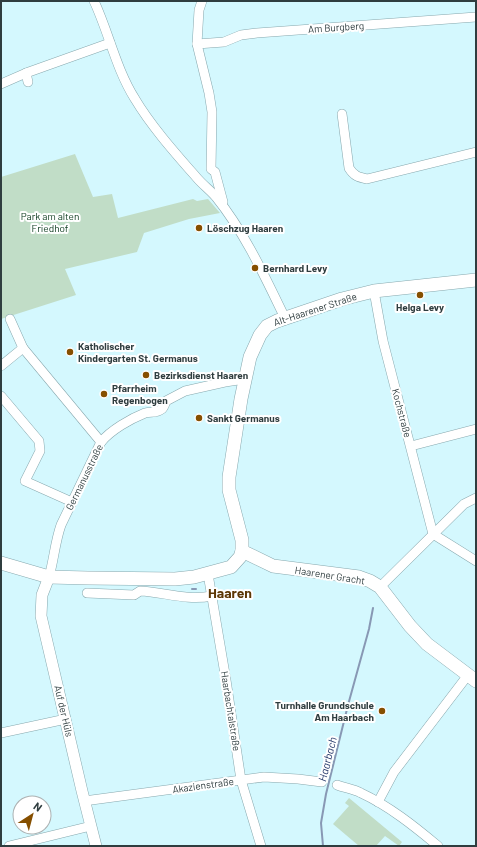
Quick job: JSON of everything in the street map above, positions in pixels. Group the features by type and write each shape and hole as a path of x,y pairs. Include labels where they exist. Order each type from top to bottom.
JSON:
{"main road":[{"name":"Alt-Haarener Straße","path":"242,551 242,540 229,490 229,477 250,357 264,329 270,324 285,318 342,299 374,291 476,280"},
{"path":"1,562 49,577 139,585 157,585 208,574 231,567 236,563 242,551"},
{"name":"Haarener Gracht","path":"242,551 273,566 359,577 370,581 380,588 410,626 427,644 472,678"}],"street":[{"path":"94,1 123,78 135,99 146,116 196,178 212,193 225,209 261,269 285,318"},
{"path":"202,1 199,10 197,44 212,112 211,169 215,172 225,209"},
{"name":"Am Burgberg","path":"197,44 224,42 241,35 257,33 476,17"},
{"path":"1,84 27,78 110,43"},
{"path":"342,114 349,168 358,178 367,179 476,152"},
{"path":"196,178 211,169"},
{"name":"Kochstraße","path":"374,291 384,341 433,534"},
{"path":"10,318 24,348 101,442"},
{"path":"1,366 24,348"},
{"name":"Germanusstraße","path":"49,577 57,537 101,442 106,436 115,429 146,412 156,413 163,408 166,401 185,391 245,379"},
{"path":"1,396 39,441 40,452 25,481 72,502"},
{"path":"411,446 476,429"},
{"path":"380,588 464,504 476,498"},
{"path":"433,534 476,561"},
{"name":"Haarbachtalstraße","path":"208,574 242,780 261,846"},
{"name":"Auf der Hüls","path":"49,577 42,595 42,616 84,801 96,846"},
{"path":"88,593 134,595 139,585"},
{"path":"157,585 163,595 201,598 212,596"},
{"path":"378,802 394,772 472,678"},
{"path":"1,732 66,719"},
{"name":"Akazienstraße","path":"84,801 264,777 322,782"},
{"path":"337,786 360,792 378,802 438,846"},
{"path":"8,846 91,826"}],"green space":[{"name":"Park am alten Friedhof","path":"75,154 93,197 112,194 118,218 193,199 197,201 208,199 220,213 189,219 144,233 137,252 65,269 76,295 1,319 1,177"},
{"path":"349,798 402,842 399,846 385,836 376,846 359,846 333,824 349,806 345,803"}],"waterway":[{"name":"Haarbach","path":"323,846 321,823 326,794 369,629 373,608"}],"place":[{"name":"Löschzug Haaren","path":"199,228"},
{"name":"Bernhard Levy","path":"255,268"},
{"name":"Helga Levy","path":"420,295"},
{"name":"Katholischer Kindergarten St. Germanus","path":"70,352"},
{"name":"Bezirksdienst Haaren","path":"146,375"},
{"name":"Pfarrheim Regenbogen","path":"104,394"},
{"name":"Sankt Germanus","path":"199,418"},
{"name":"Turnhalle Grundschule Am Haarbach","path":"382,711"}],"district":[{"name":"Haaren","path":"230,592"}]}
